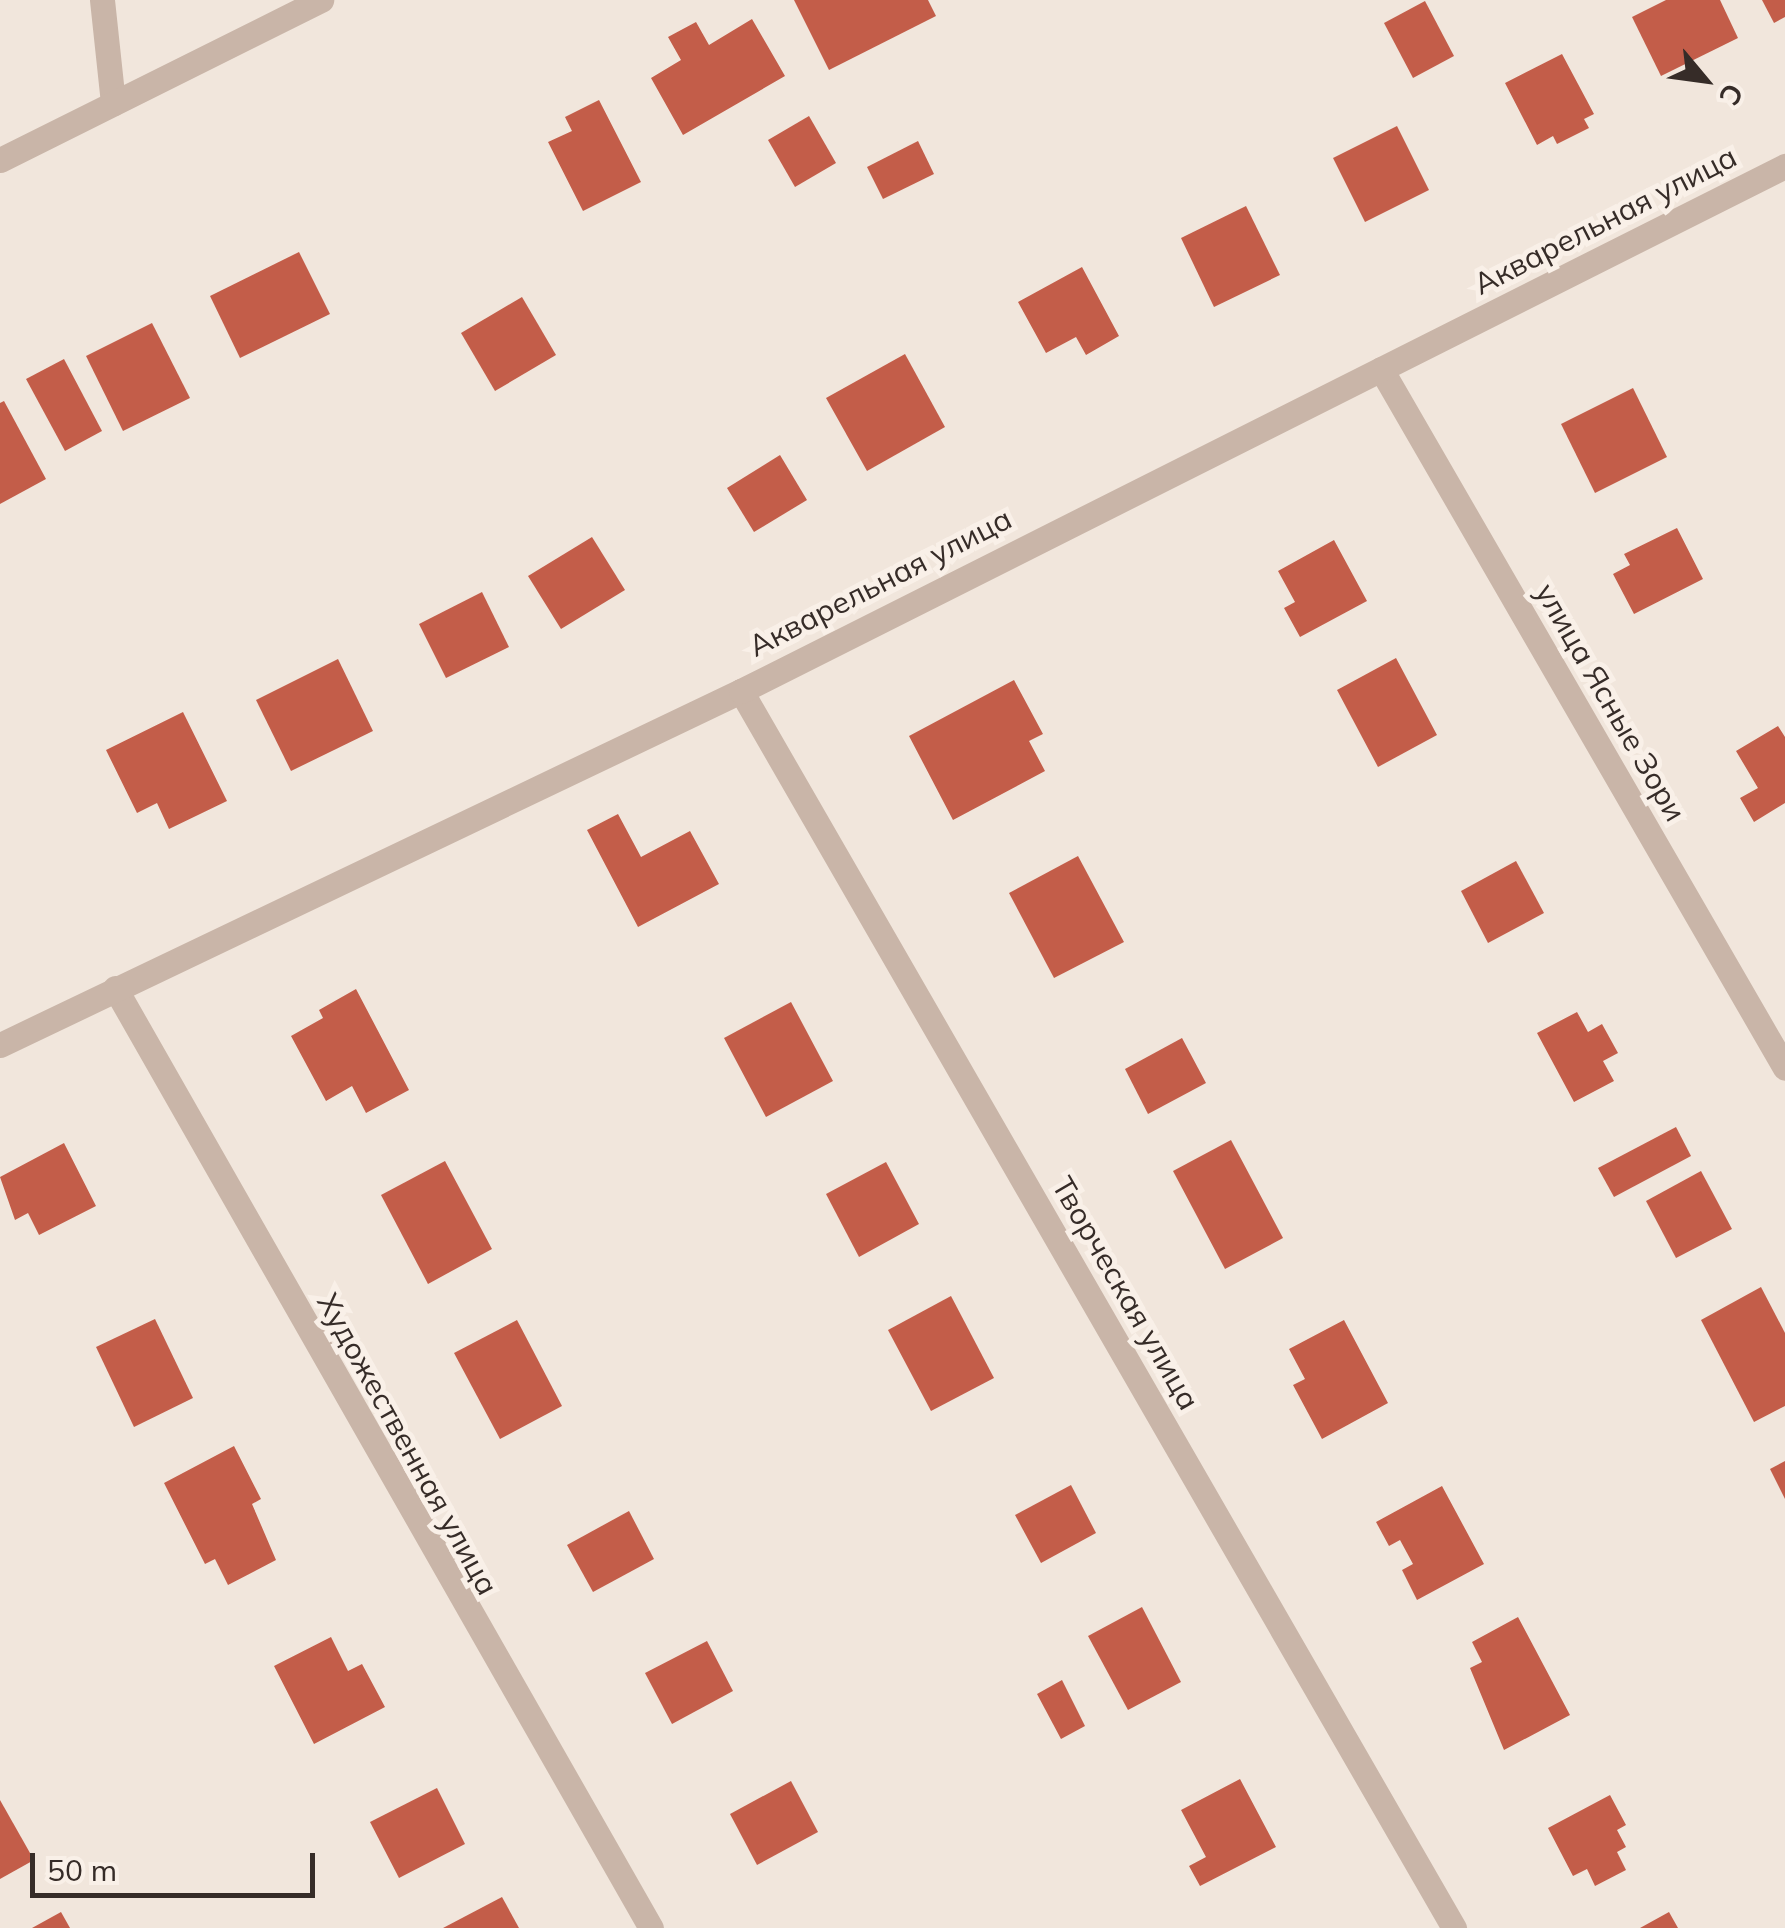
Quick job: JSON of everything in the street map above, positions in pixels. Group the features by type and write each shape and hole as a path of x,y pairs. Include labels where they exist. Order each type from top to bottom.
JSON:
{"street":[{"path":"102,0 113,104"},
{"path":"0,160 321,0"},
{"name":"Акварельная улица","path":"0,1045 740,691 1785,166"},
{"name":"улица Ясные Зори","path":"1380,369 1785,1068"},
{"name":"Творческая улица","path":"740,691 1454,1928"},
{"name":"Художественная улица","path":"115,988 651,1928"}],"building":[{"path":"794,0 928,0 936,16 829,70"},
{"path":"1666,0 1720,0 1738,38 1661,76 1632,17"},
{"path":"1762,0 1785,0 1785,17 1774,23"},
{"path":"1425,1 1454,56 1413,78 1384,23"},
{"path":"752,19 785,76 683,135 651,78 681,60 668,37 696,22 709,45"},
{"path":"1562,54 1594,114 1584,119 1589,128 1557,144 1553,136 1537,145 1505,83"},
{"path":"599,100 641,182 583,211 548,142 572,131 565,117"},
{"path":"809,116 836,163 795,187 768,140"},
{"path":"1397,126 1429,190 1365,222 1333,158"},
{"path":"918,141 934,174 883,199 867,167"},
{"path":"1246,206 1280,275 1214,307 1181,238"},
{"path":"299,252 330,314 240,358 210,296"},
{"path":"1082,267 1119,336 1086,355 1076,337 1046,353 1018,302"},
{"path":"522,297 556,355 495,391 461,333"},
{"path":"152,323 190,398 123,431 86,356"},
{"path":"905,354 945,427 867,471 826,398"},
{"path":"64,359 102,431 65,451 26,379"},
{"path":"1633,388 1667,457 1595,493 1561,424"},
{"path":"4,401 46,479 0,504 0,403"},
{"path":"780,455 807,500 754,532 727,488"},
{"path":"1677,528 1703,579 1634,614 1613,574 1630,565 1624,554"},
{"path":"592,537 625,590 561,629 528,576"},
{"path":"1334,540 1367,601 1300,637 1284,608 1295,602 1278,571"},
{"path":"482,592 509,647 446,678 419,624"},
{"path":"1396,658 1437,735 1378,767 1337,690"},
{"path":"338,659 373,731 291,771 256,700"},
{"path":"1014,680 1043,734 1029,741 1045,771 953,820 909,736"},
{"path":"183,712 227,801 169,829 157,803 137,813 106,750"},
{"path":"1778,726 1785,737 1785,803 1754,822 1740,798 1758,788 1736,751"},
{"path":"618,814 641,857 690,831 719,884 638,927 587,830"},
{"path":"1078,856 1124,942 1054,978 1009,893"},
{"path":"1516,861 1544,913 1488,943 1461,891"},
{"path":"356,989 409,1090 366,1113 352,1086 326,1101 291,1036 323,1018 319,1010"},
{"path":"791,1002 833,1081 766,1117 724,1038"},
{"path":"1577,1012 1588,1032 1602,1024 1618,1053 1603,1061 1614,1081 1574,1102 1537,1033"},
{"path":"1182,1038 1206,1083 1148,1114 1125,1069"},
{"path":"1676,1127 1691,1156 1614,1197 1598,1168"},
{"path":"1231,1140 1283,1238 1225,1269 1173,1171"},
{"path":"64,1143 96,1206 39,1235 28,1213 15,1220 0,1177"},
{"path":"445,1161 492,1249 428,1284 381,1195"},
{"path":"886,1162 919,1224 859,1257 826,1194"},
{"path":"1701,1171 1732,1229 1676,1258 1646,1201"},
{"path":"1761,1287 1785,1333 1785,1406 1754,1422 1701,1320"},
{"path":"951,1296 994,1378 931,1411 888,1330"},
{"path":"155,1319 193,1398 134,1427 96,1347"},
{"path":"517,1320 562,1406 500,1439 454,1353"},
{"path":"1344,1320 1388,1403 1322,1439 1293,1385 1305,1379 1289,1349"},
{"path":"234,1446 261,1499 252,1504 276,1560 228,1585 215,1559 205,1564 164,1483"},
{"path":"1785,1461 1785,1499 1770,1469"},
{"path":"1071,1485 1096,1533 1041,1563 1015,1515"},
{"path":"1442,1486 1484,1564 1417,1600 1402,1570 1413,1564 1400,1540 1389,1546 1376,1522"},
{"path":"629,1511 654,1559 593,1592 567,1545"},
{"path":"1142,1607 1181,1682 1128,1710 1088,1636"},
{"path":"1518,1617 1570,1715 1504,1750 1470,1668 1482,1662 1472,1642"},
{"path":"331,1637 348,1671 362,1664 385,1707 314,1744 274,1666"},
{"path":"707,1641 733,1691 672,1724 645,1673"},
{"path":"1062,1680 1085,1726 1061,1739 1037,1694"},
{"path":"1240,1779 1276,1847 1200,1886 1189,1866 1206,1857 1181,1810"},
{"path":"791,1781 818,1832 757,1865 730,1814"},
{"path":"437,1788 465,1844 399,1878 370,1822"},
{"path":"1610,1795 1626,1825 1617,1830 1626,1847 1617,1852 1626,1870 1595,1886 1587,1869 1573,1876 1548,1828"},
{"path":"0,1800 34,1860 0,1879"},
{"path":"502,1897 519,1928 443,1928"},
{"path":"61,1912 70,1928 32,1928"},
{"path":"1669,1912 1678,1928 1640,1928"}]}
